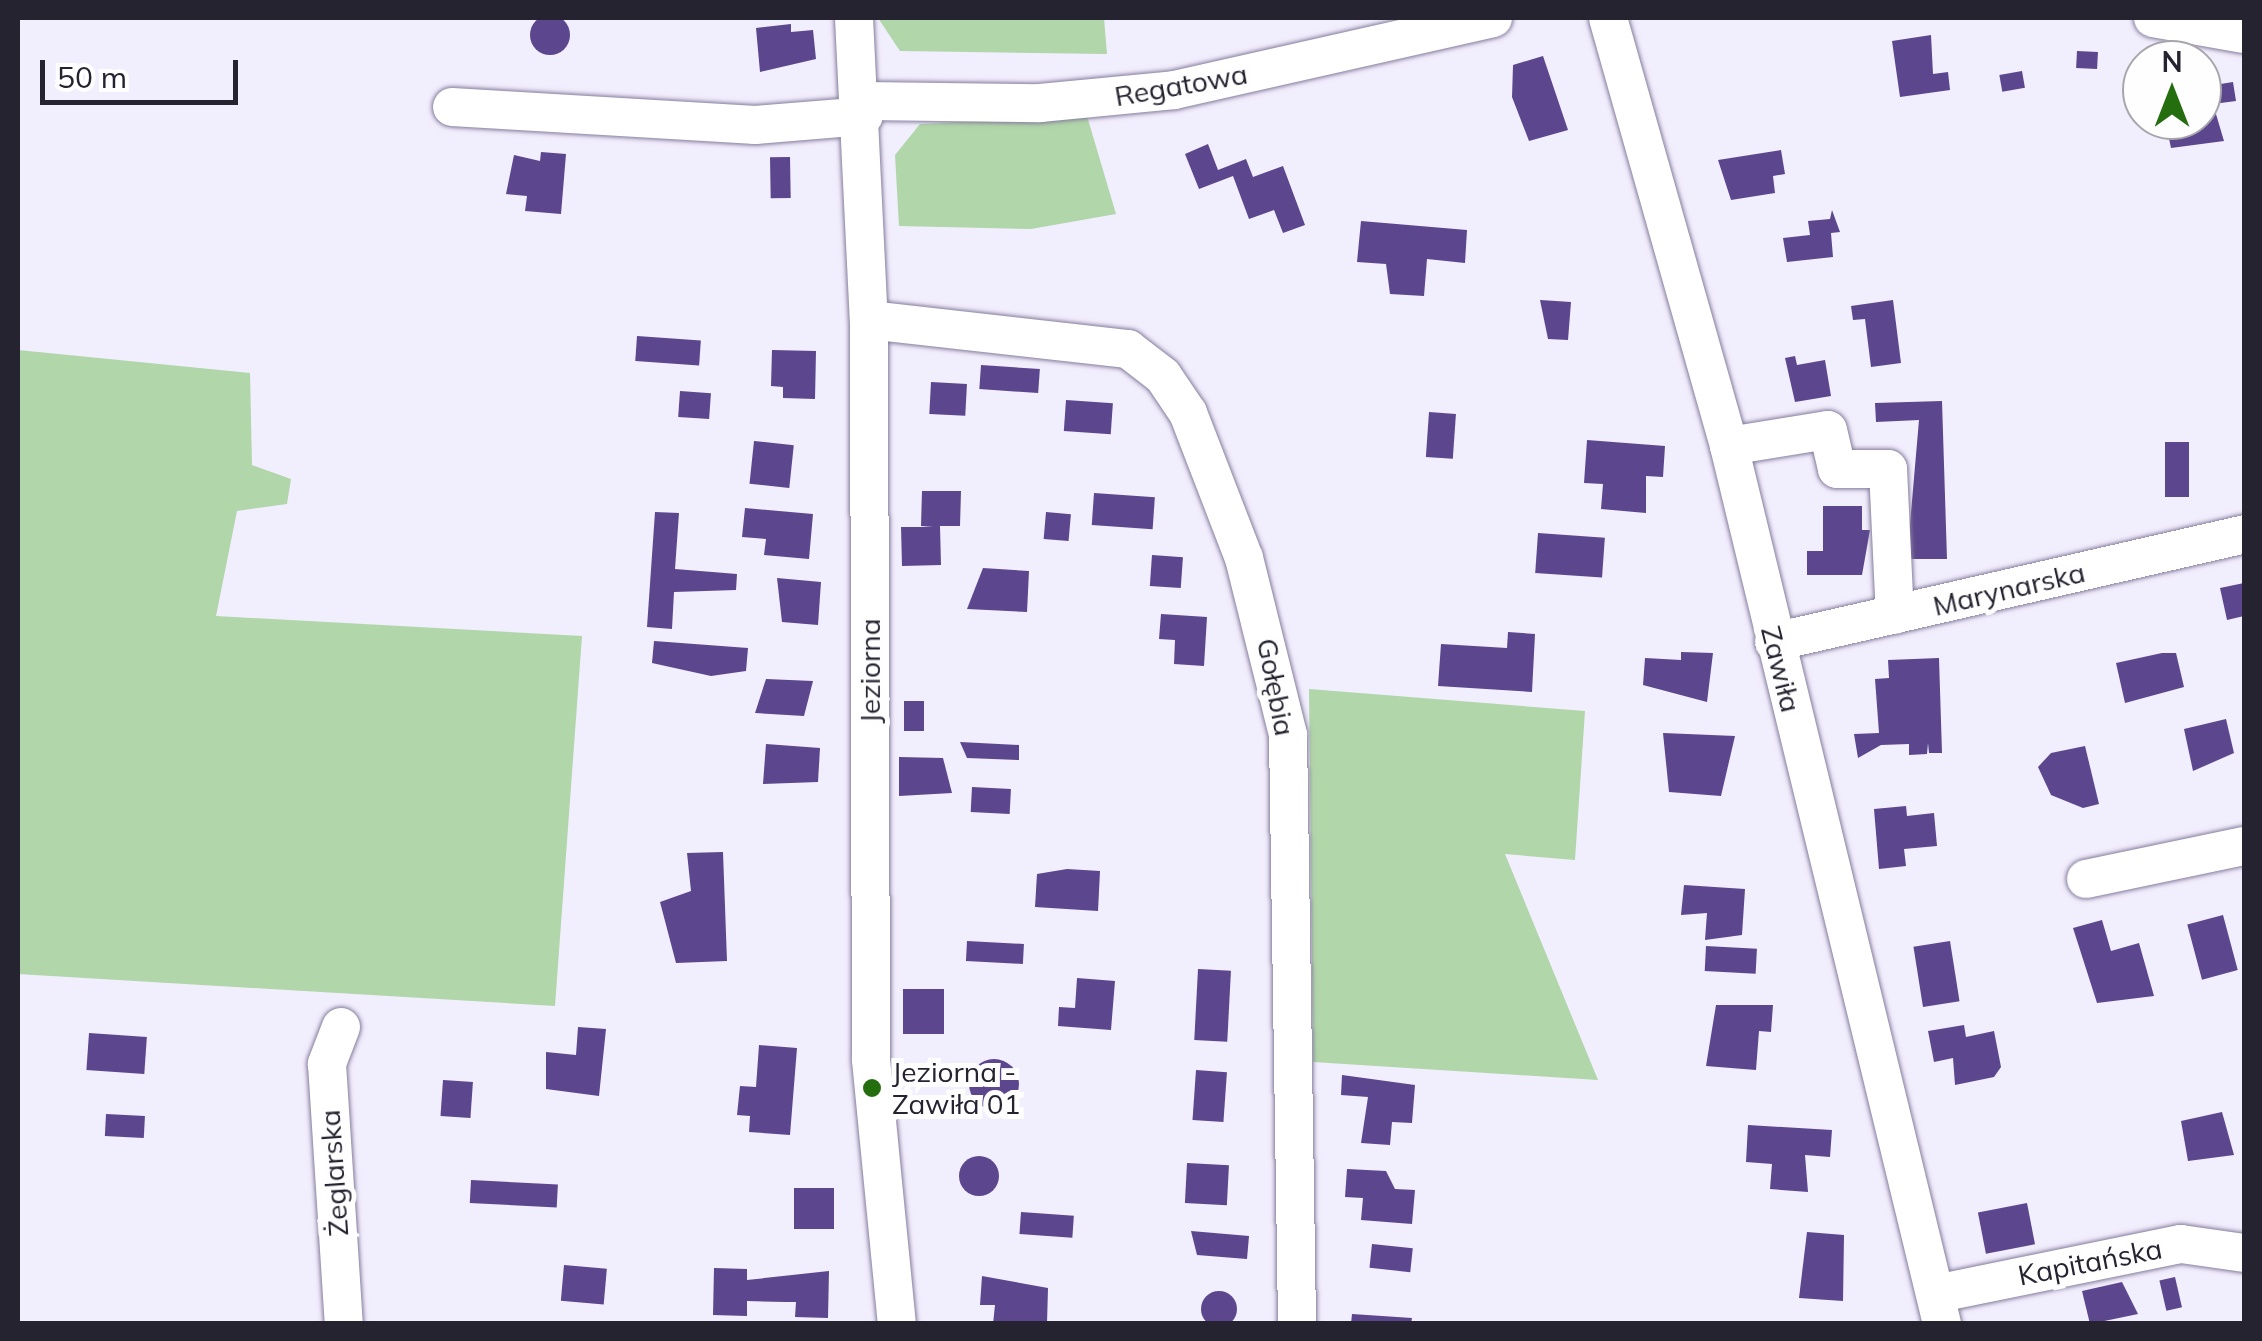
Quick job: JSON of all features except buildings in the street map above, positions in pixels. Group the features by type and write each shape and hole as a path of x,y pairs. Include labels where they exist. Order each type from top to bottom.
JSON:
{"street":[{"name":"Jeziorna","path":"854,18 864,108 869,320 871,1060 897,1324"},
{"name":"Regatowa","path":"452,108 754,126 864,108 1098,100 1493,18"},
{"name":"Zawiła","path":"1608,18 1729,446 1939,1309"},
{"path":"2153,18 2244,34"},
{"name":"Gołębia","path":"869,320 1128,349 1163,376 1188,414 1244,558 1288,735 1298,1324"},
{"path":"1729,446 1828,430 1837,469 1888,469 1895,615"},
{"name":"Marynarska","path":"1774,642 2244,534"},
{"path":"2086,879 2244,846"},
{"name":"Żeglarska","path":"341,1027 327,1064 344,1324"},
{"name":"Kapitańska","path":"1939,1309 2180,1244 2244,1253"}],"green space":[{"path":"878,18 1104,18 1107,54 900,51"},
{"path":"1087,116 1116,214 1031,229 899,226 895,155 920,124"},
{"path":"18,350 250,373 252,465 291,479 287,504 237,511 216,616 582,636 555,1006 18,974"},
{"path":"1309,689 1585,711 1575,860 1505,854 1598,1080 1313,1062"}],"place":[{"name":"Jeziorna - Zawiła 01","path":"872,1088"}]}
